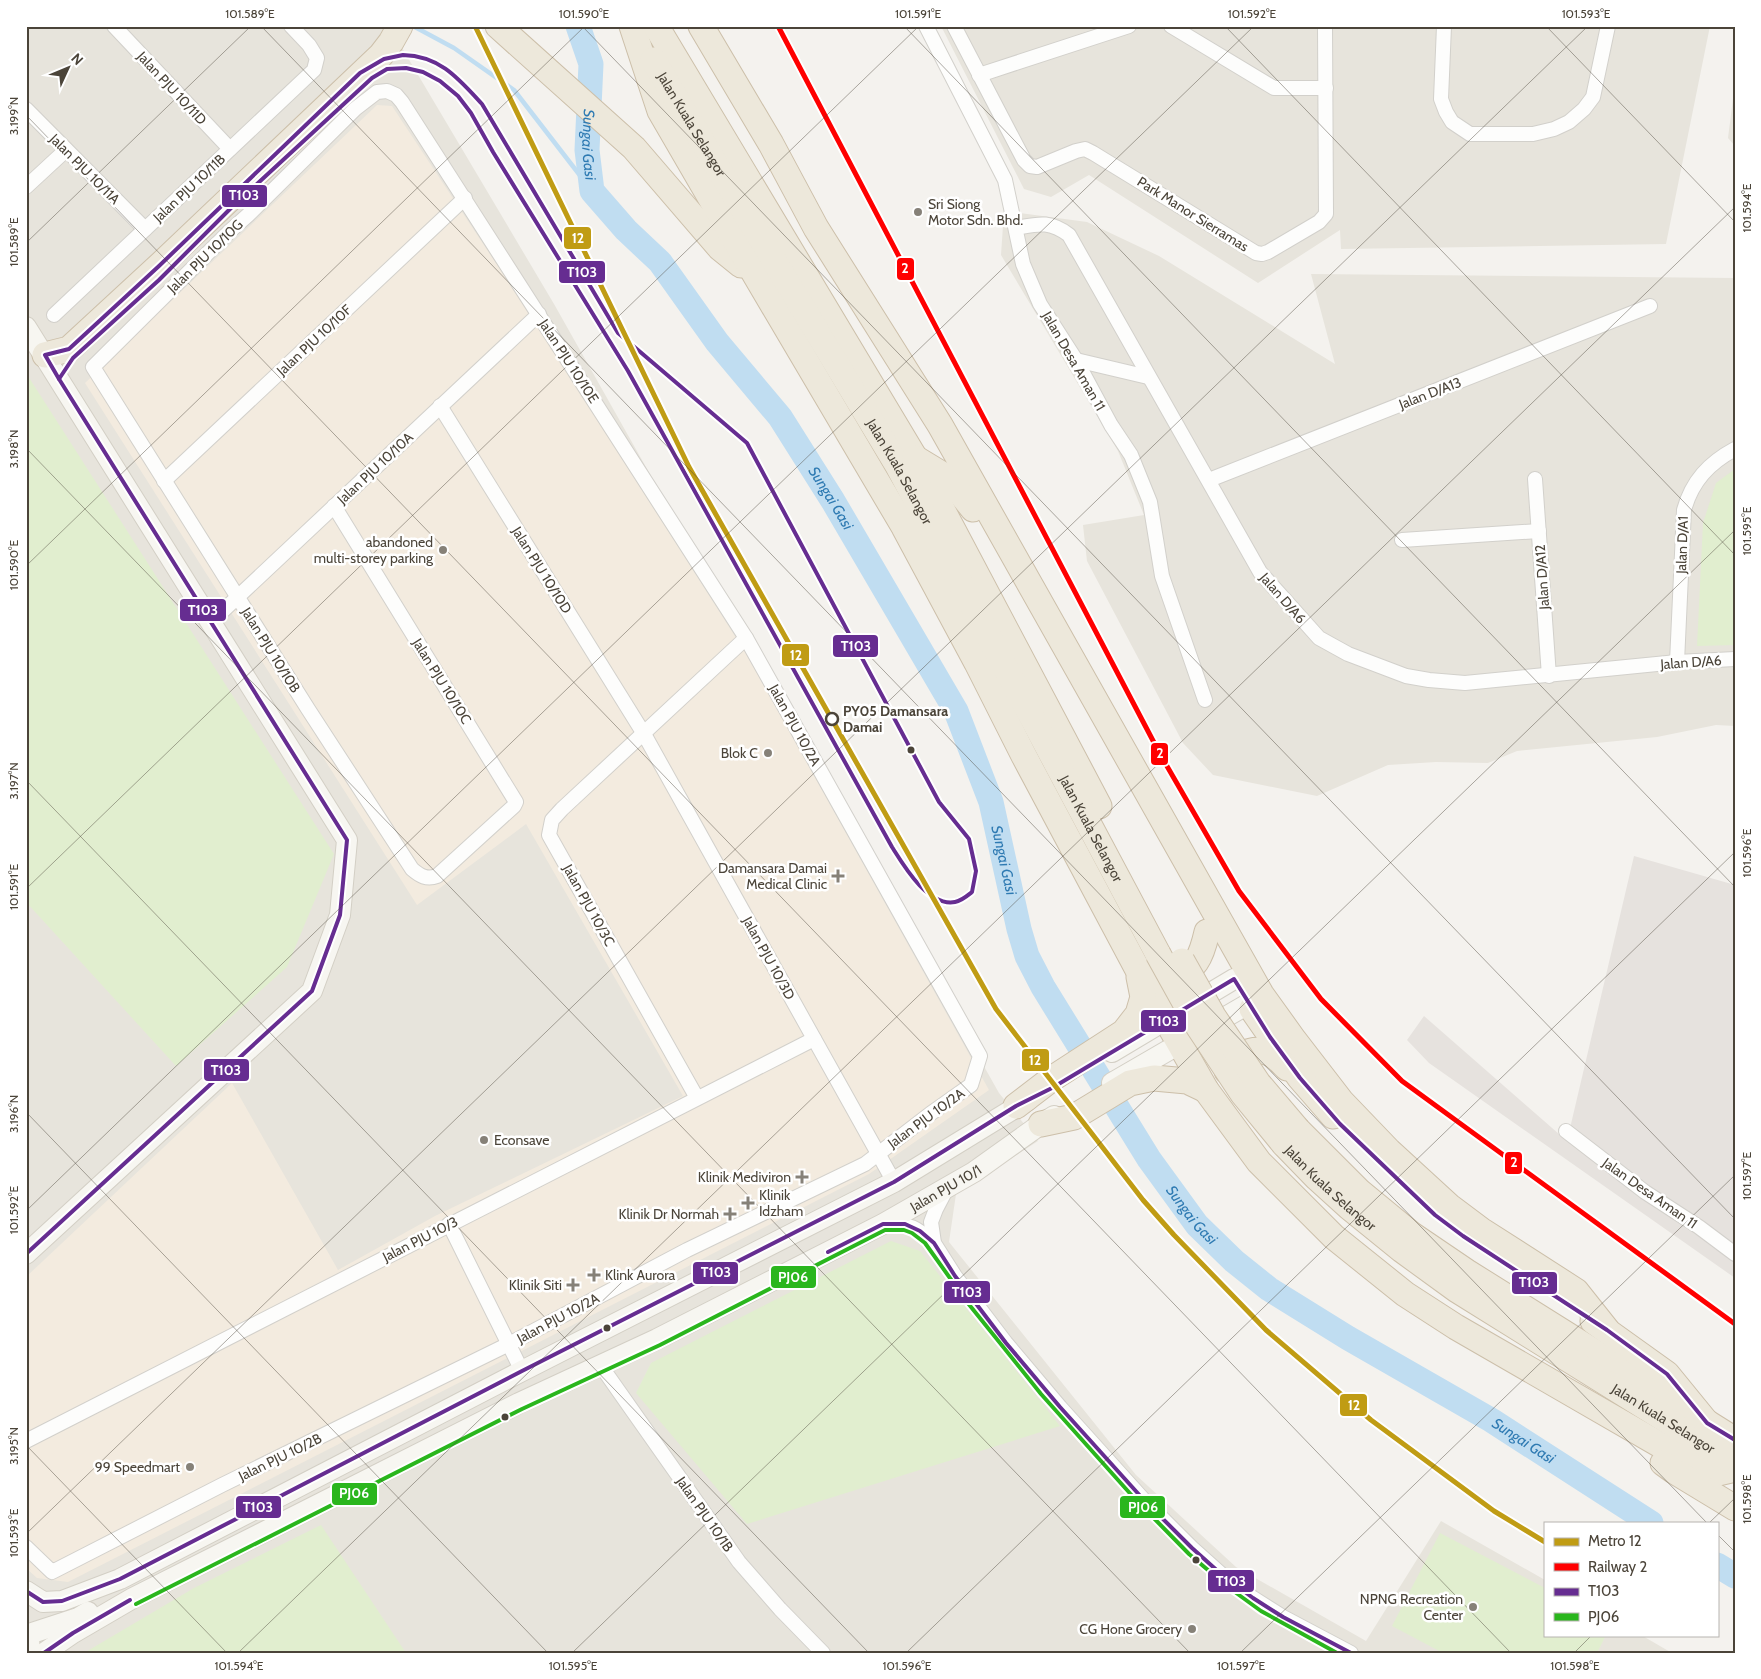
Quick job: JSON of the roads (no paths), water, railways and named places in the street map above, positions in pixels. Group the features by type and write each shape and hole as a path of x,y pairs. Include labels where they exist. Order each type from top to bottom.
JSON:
{"highway":[{"path":"498,26 634,148 720,248 757,278"},
{"path":"632,26 660,111 904,527 978,663 1024,756 1138,972 1206,1090 1259,1162 1321,1226 1365,1264 1405,1294 1456,1327 1695,1465 1718,1473 1735,1469"},
{"name":"Jalan Kuala Selangor","path":"632,26 898,466 1166,950"},
{"name":"Jalan Kuala Selangor","path":"656,26 915,458 1166,950 1203,1033 1243,1094 1291,1137 1411,1234 1467,1272 1735,1440"},
{"path":"701,26 771,144 816,228 940,425 1266,1002 1341,1101 1388,1152 1449,1206 1481,1230 1576,1292 1607,1330"},
{"path":"45,355 70,349 380,55 399,29"},
{"path":"915,458 948,478 982,521 1248,1004 1300,1078 1340,1124 1434,1215 1607,1330 1668,1374 1708,1423"},
{"path":"1138,972 1179,974 1190,969 1202,953 1207,932"},
{"path":"1016,1106 1127,1037 1138,1014 1143,997 1138,972"},
{"path":"1221,1111 1226,1073 1233,1061 1242,1054 1260,1050 1270,1054 1300,1078"},
{"path":"1037,1127 1069,1114 1130,1083 1149,1071 1186,1081 1206,1090"},
{"name":"Jalan Kuala Selangor","path":"1291,1137 1317,1178 1402,1250 1449,1284 1735,1463"},
{"path":"1588,1404 1674,1471 1735,1508"}],"street":[{"name":"Jalan PJU 10/11D","path":"114,26 230,149"},
{"name":"Jalan PJU 10/11B","path":"54,315 314,70 317,58 309,45 291,26"},
{"name":"Jalan Desa Aman 11","path":"926,26 1005,180 1022,264 1040,304 1076,360 1111,425 1131,455 1150,502 1162,576 1205,700"},
{"name":"Park Manor Sierramas","path":"954,26 1024,160 1030,166 1037,167 1076,151 1085,150 1093,153 1256,253 1262,254 1320,222 1326,214 1325,26"},
{"path":"979,76 1129,26"},
{"path":"1171,26 1274,88 1326,88"},
{"path":"1444,26 1441,99 1452,122 1470,134 1533,134 1554,129 1568,122 1584,109 1593,97 1608,26"},
{"name":"Jalan PJU 10/10E","path":"387,91 396,95 402,102 746,638"},
{"name":"Jalan PJU 10/10G","path":"93,367 223,237 355,110 376,92 387,91"},
{"name":"Jalan PJU 10/11A","path":"26,109 145,229"},
{"path":"26,187 66,150"},
{"name":"Jalan PJU 10/10F","path":"164,481 465,198"},
{"name":"Jalan D/A6","path":"1016,228 1050,224 1060,228 1069,235 1148,377 1209,480 1235,531 1260,572 1319,638 1348,654 1406,676 1465,683 1677,662 1735,659"},
{"name":"Jalan D/A13","path":"1209,480 1650,306"},
{"name":"Jalan PJU 10/10A","path":"211,622 539,314"},
{"path":"26,326 347,840 340,915 312,991 26,1254"},
{"path":"1076,360 1148,377"},
{"name":"Jalan PJU 10/10B","path":"93,367 237,597 412,869 419,875 431,878 437,876 470,846"},
{"name":"Jalan PJU 10/10D","path":"440,406 644,734"},
{"name":"Jalan D/A1","path":"1677,662 1684,510 1689,494 1701,475 1719,459 1735,449"},
{"name":"Jalan D/A12","path":"1535,479 1549,676"},
{"name":"Jalan PJU 10/10C","path":"334,506 515,798 514,806 470,846"},
{"path":"1402,540 1539,531"},
{"name":"Jalan PJU 10/3C","path":"697,1098 549,835 552,820 562,809 746,638"},
{"name":"Jalan PJU 10/2A","path":"509,1344 687,1250 865,1164 878,1152 971,1086 980,1056 746,638"},
{"name":"Jalan PJU 10/3D","path":"644,734 894,1182"},
{"path":"1127,1037 1166,1020 1234,979"},
{"path":"1149,1071 1179,1043 1248,1004"},
{"name":"Jalan PJU 10/3","path":"26,1441 814,1039"},
{"path":"26,1591 43,1602 62,1601 120,1579 522,1371 894,1182 1016,1106 1034,1106 1040,1111 1037,1127"},
{"name":"Jalan PJU 10/1","path":"44,1653 73,1633 133,1598 519,1403 601,1366 883,1224 974,1172 1037,1127"},
{"name":"Jalan Desa Aman 11","path":"1566,1131 1645,1192 1699,1227 1735,1254"},
{"path":"934,1243 931,1222 947,1188"},
{"path":"449,1224 522,1371"},
{"path":"883,1224 905,1224 920,1231 934,1243 955,1276 1006,1343 1048,1393 1143,1499 1192,1548 1221,1574 1282,1618 1351,1653"},
{"name":"Jalan PJU 10/2B","path":"26,1547 52,1572 222,1485 509,1344"},
{"name":"Jalan PJU 10/1B","path":"601,1366 739,1562 780,1609 823,1653"},
{"path":"30,1653 26,1634 78,1618 102,1604 133,1598"}],"waterway":[{"path":"413,26 454,48 514,90 592,191"},
{"name":"Sungai Gasi","path":"578,26 591,64 587,150 592,191 626,230 660,262 717,342 780,417 833,501 956,711 991,802 1019,929 1027,956 1043,987 1149,1159 1197,1225 1234,1261 1269,1289 1348,1338 1491,1420 1649,1522"},
{"name":"Sungai Gasi","path":"1718,1566 1735,1576"}],"metro line":[{"name":"12","path":"475,26 689,467 996,1009 1143,1200 1174,1235 1266,1330 1371,1420 1494,1511 1544,1541"}],"rail line":[{"name":"2","path":"778,26 1160,754 1239,891 1321,999 1402,1081 1735,1324"}],"place":[{"name":"Sri Siong Motor Sdn. Bhd.","path":"918,212"},
{"name":"abandoned multi-storey parking","path":"443,550"},
{"name":"PY05 Damansara Damai","path":"832,719"},
{"name":"Blok C","path":"768,753"},
{"name":"Damansara Damai Medical Clinic","path":"838,876"},
{"name":"Econsave","path":"484,1140"},
{"name":"Klinik Mediviron","path":"802,1177"},
{"name":"Klinik Idzham","path":"748,1203"},
{"name":"Klinik Dr Normah","path":"730,1214"},
{"name":"Klink Aurora","path":"594,1275"},
{"name":"Klinik Siti","path":"573,1285"},
{"name":"99 Speedmart","path":"190,1467"},
{"name":"NPNG Recreation Center","path":"1473,1607"},
{"name":"CG Hone Grocery","path":"1192,1629"}]}
